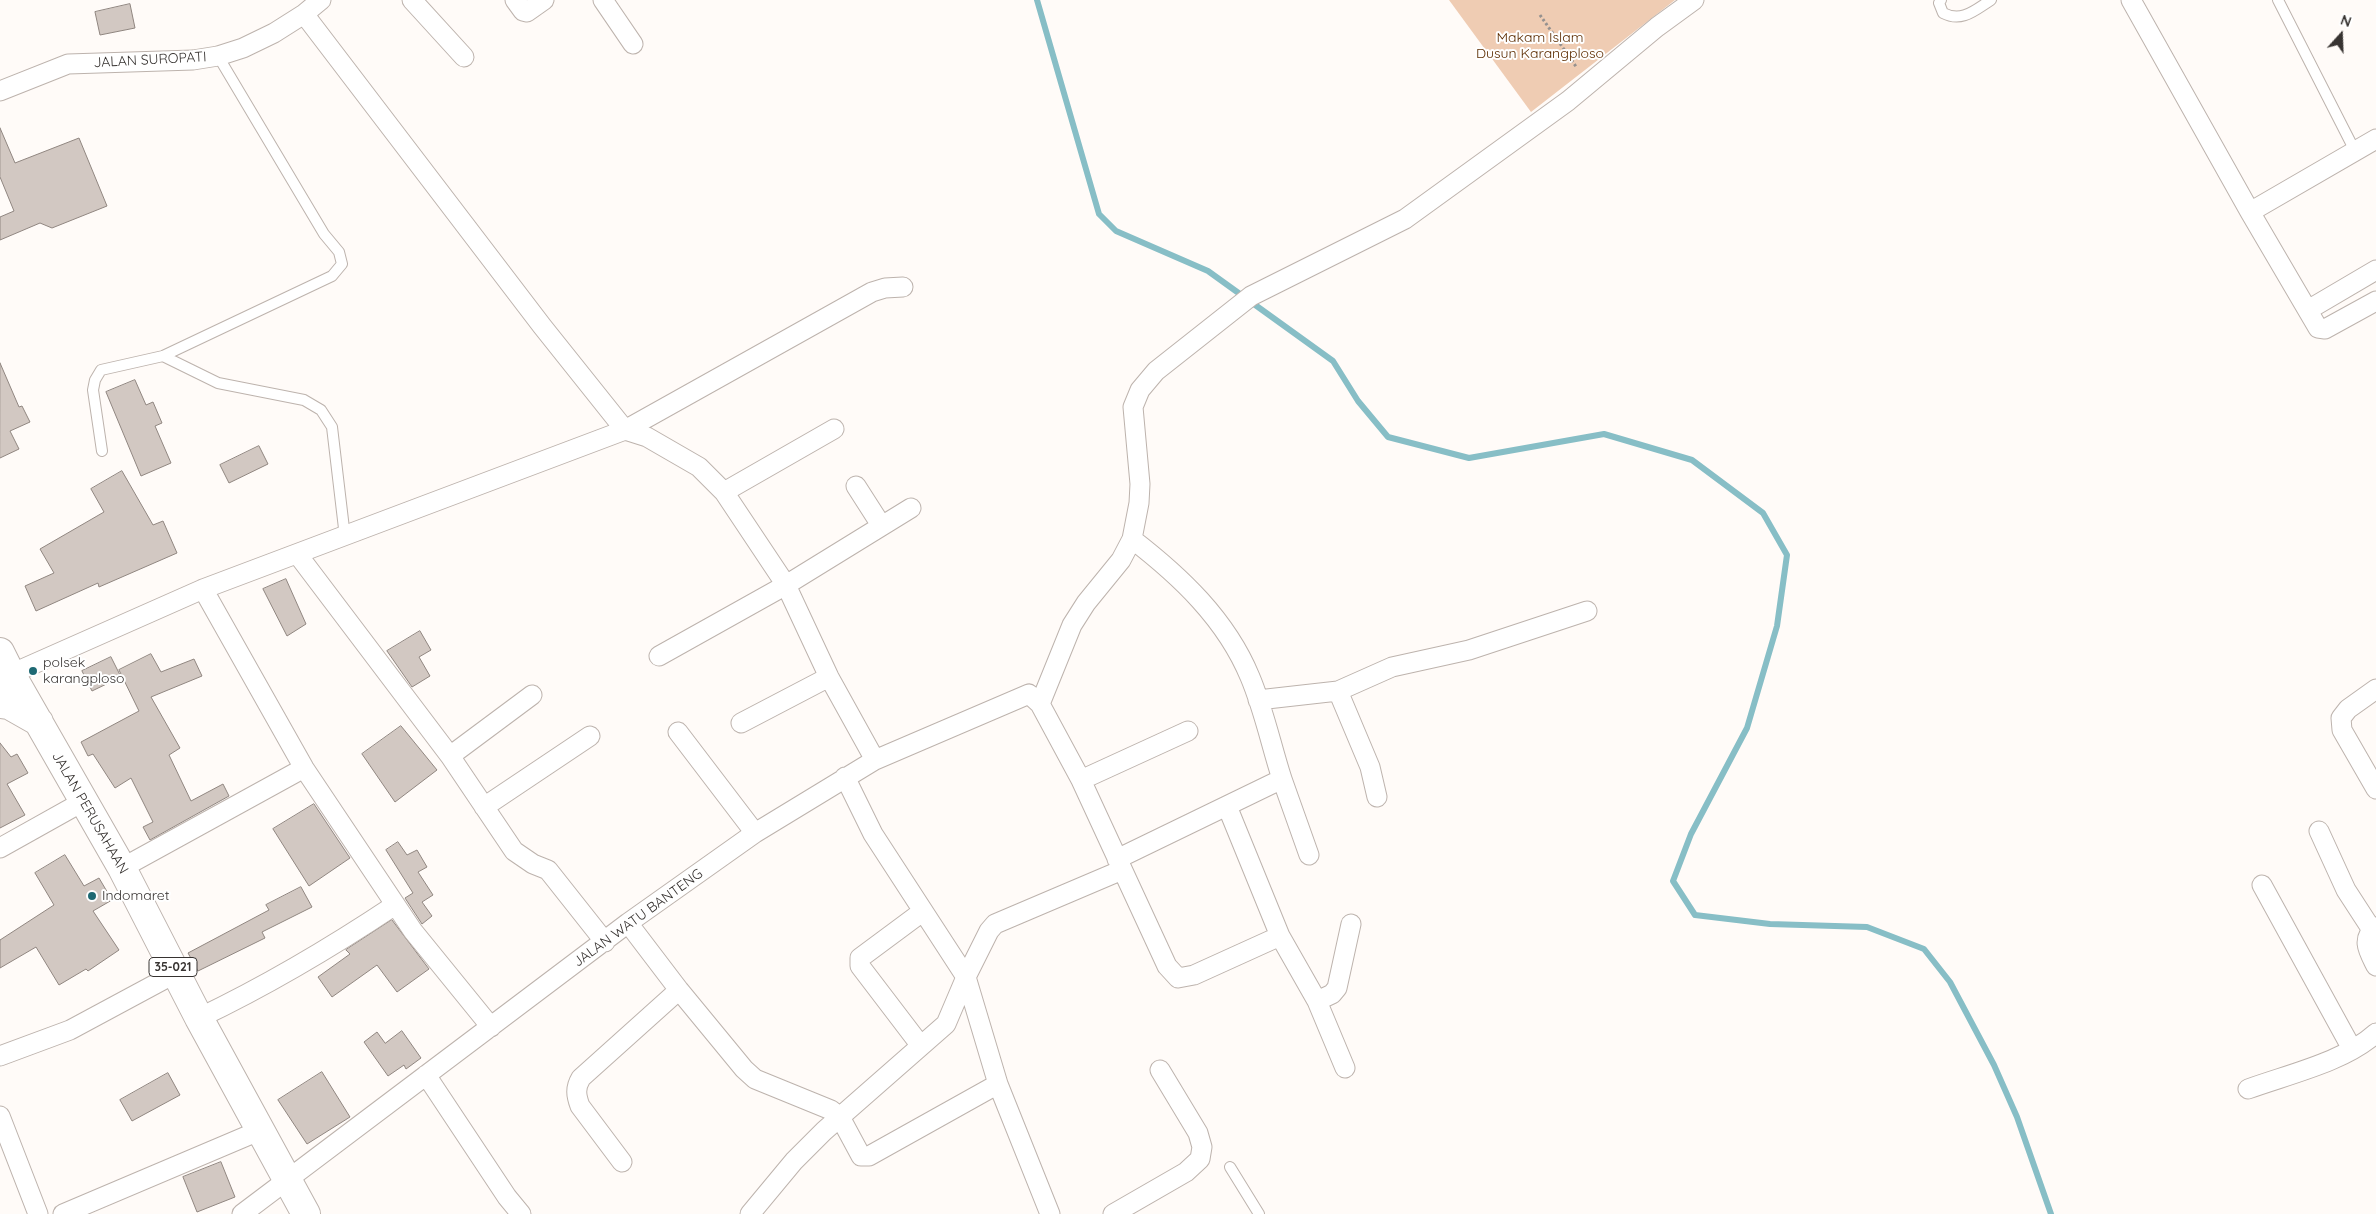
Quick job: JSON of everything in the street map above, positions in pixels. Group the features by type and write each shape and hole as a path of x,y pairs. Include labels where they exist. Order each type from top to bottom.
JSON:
{"main road":[{"name":"JALAN PERUSAHAAN","path":"4,669 39,722 122,868 176,974 306,1214"},
{"path":"0,704 9,705 39,722"}],"street":[{"name":"JALAN SUROPATI","path":"0,91 68,64 193,60 218,56 243,48 266,37 304,14 320,0"},
{"path":"412,0 464,57"},
{"path":"515,0 523,11 527,12 544,0"},
{"path":"603,0 633,44"},
{"path":"1280,936 1194,975 1178,978 1167,966 1081,780 1028,699 1086,603 1121,560 1132,539 1139,503 1140,484 1132,416 1135,399 1156,371 1251,296 1405,218 1588,85 1677,11 1694,0"},
{"path":"2135,1 2250,212 2318,328 2326,329 2376,302"},
{"path":"304,14 542,326 625,430 648,437 699,467 724,492 786,585 829,677 875,760"},
{"path":"2250,212 2376,139"},
{"path":"2308,310 2376,270"},
{"path":"4,669 203,589 298,555 625,430 872,292 885,288 903,287"},
{"path":"724,492 834,429"},
{"path":"856,486 882,525"},
{"path":"659,656 786,585 911,508"},
{"path":"1132,539 1165,564 1204,603 1240,655 1258,700 1282,779 1309,856"},
{"path":"298,555 450,756 514,851 532,864 548,870 605,942"},
{"path":"203,589 304,768 413,932 491,1027"},
{"path":"1258,700 1338,691 1392,667 1469,650 1587,611"},
{"path":"741,723 829,677"},
{"path":"2376,690 2348,709 2341,718 2342,730 2376,789"},
{"path":"1338,691 1370,767 1377,797"},
{"path":"450,756 532,695"},
{"name":"JALAN WATU BANTENG","path":"242,1214 628,924 755,833 875,760 1028,699"},
{"path":"1081,780 1188,731"},
{"path":"678,732 755,833"},
{"path":"484,808 590,736"},
{"path":"122,868 304,768"},
{"path":"845,777 873,834 962,972 998,1084 1050,1214"},
{"path":"750,1214 836,1114 918,1043 946,1024 962,972 995,924 1120,864 1227,806 1282,779"},
{"path":"0,848 84,801"},
{"path":"1227,806 1280,936 1317,1001 1345,1068"},
{"path":"2319,831 2346,890 2374,928 2367,938 2366,947 2376,966"},
{"path":"2262,885 2352,1050"},
{"path":"200,1018 283,975 396,905"},
{"path":"918,1043 868,980 860,966 860,958 922,912"},
{"path":"628,924 679,990 755,1079 836,1114 861,1156 869,1156 998,1084"},
{"path":"1317,1001 1332,994 1338,988 1351,924"},
{"path":"0,1056 70,1030 176,974"},
{"path":"622,1162 580,1106 576,1095 577,1084 679,990"},
{"path":"2248,1089 2352,1050 2376,1033"},
{"path":"1113,1214 1186,1172 1200,1159 1202,1147 1198,1133 1160,1070"},
{"path":"426,1075 507,1197 521,1214"},
{"path":"0,1116 38,1214"},
{"path":"63,1214 261,1130"}],"lane":[{"path":"1942,0 1939,2 1943,13 1952,17 1962,18 1991,0"},
{"path":"2278,0 2355,151"},
{"path":"102,451 93,390 95,380 101,370 163,356 332,276 342,264 339,252 324,234 218,56"},
{"path":"163,356 218,383 304,400 321,410 332,427 345,537"},
{"path":"1230,1168 1259,1214"}],"path":[{"path":"1540,15 1588,85"}],"green space":[{"name":"Makam Islam Dusun Karangploso","path":"1449,0 1675,0 1531,112"}],"building":[{"path":"130,4 135,28 100,35 95,12"},
{"path":"0,128 15,163 79,138 107,206 52,228 40,223 0,240 0,217 14,211 0,177"},
{"path":"0,363 19,407 22,406 30,422 10,431 19,449 0,458"},
{"path":"135,380 146,405 153,402 162,423 155,426 171,463 141,476 106,392"},
{"path":"259,446 268,464 229,483 220,465"},
{"path":"122,471 153,525 163,521 177,553 99,587 98,583 36,611 25,586 54,573 40,549 104,512 91,489"},
{"path":"286,579 306,624 287,636 263,589"},
{"path":"420,631 431,650 419,657 430,676 412,687 387,651"},
{"path":"151,654 161,672 194,659 202,676 151,697 180,748 169,755 191,801 223,784 229,796 150,840 143,827 153,822 131,778 115,788 93,754 88,756 81,742 139,711 119,670"},
{"path":"111,657 121,677 92,691 82,671"},
{"path":"401,726 437,770 395,802 362,754"},
{"path":"0,743 11,757 17,754 28,773 7,784 25,815 0,828"},
{"path":"314,804 350,858 309,886 273,829"},
{"path":"398,842 407,855 417,850 427,867 418,872 433,895 422,902 432,916 422,924 405,898 413,893 386,850"},
{"path":"65,855 84,886 99,878 112,900 93,911 119,950 88,971 86,969 59,985 36,947 0,968 0,940 54,905 35,873"},
{"path":"301,887 312,907 262,932 265,938 198,971 188,953 269,910 266,905"},
{"path":"392,920 429,969 397,992 377,965 332,997 318,977 350,954 346,950"},
{"path":"402,1031 421,1058 406,1069 404,1065 388,1076 364,1042 377,1032 385,1043"},
{"path":"322,1072 350,1117 307,1144 278,1100"},
{"path":"168,1073 180,1095 132,1121 120,1100"},
{"path":"221,1162 235,1197 197,1212 183,1177"}],"waterway":[{"path":"1037,0 1099,214 1116,231 1208,271 1333,361 1358,401 1388,437 1469,458 1604,434 1692,460 1763,513 1787,555 1777,626 1747,728 1691,834 1673,881 1695,915 1770,924 1867,927 1924,949 1950,982 1994,1065 2017,1117 2051,1214"}],"place":[{"name":"polsek karangploso","path":"33,671"},
{"name":"Indomaret","path":"92,896"}]}
